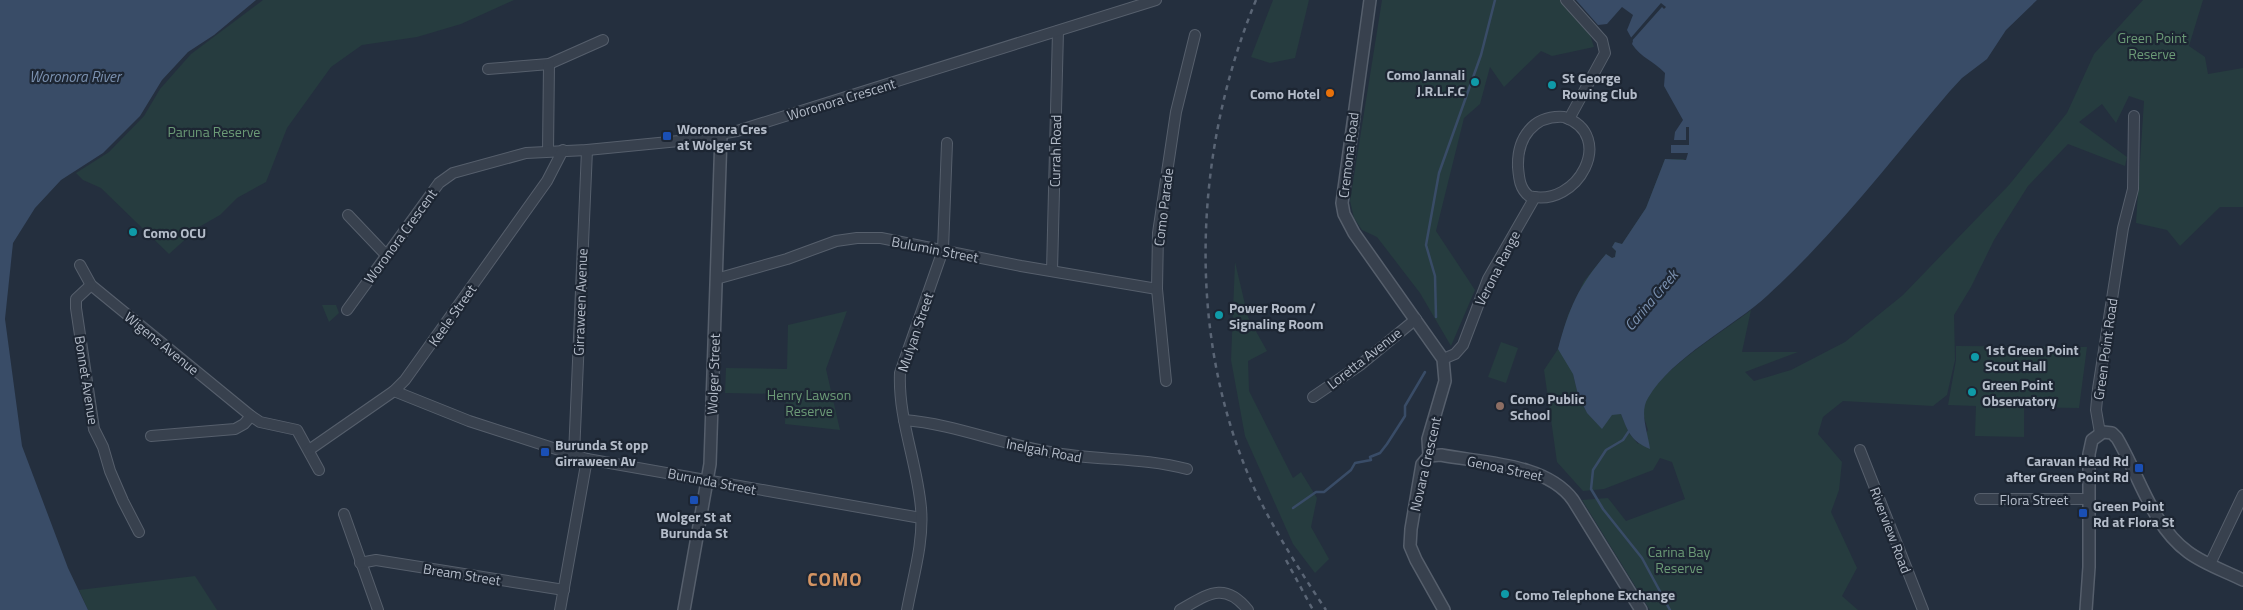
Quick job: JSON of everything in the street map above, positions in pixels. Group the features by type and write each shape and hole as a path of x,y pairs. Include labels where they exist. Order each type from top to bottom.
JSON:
{"street":[{"name":"Woronora Crescent","path":"347,310 444,178 453,173 509,156 548,151 586,150 721,135 1156,0"},
{"name":"Cremona Road","path":"1370,0 1342,203 1344,214 1354,234 1416,319"},
{"path":"1566,0 1602,40 1605,53 1570,119"},
{"name":"Currah Road","path":"1052,272 1058,31"},
{"name":"Como Parade","path":"1166,381 1157,289 1158,233 1176,112 1195,35"},
{"path":"488,69 549,64 603,40"},
{"path":"548,151 549,64"},
{"name":"Green Point Road","path":"2100,433 2096,410 2098,389 2123,228 2133,189 2134,116"},
{"path":"1556,117 1570,119 1580,127 1588,140 1589,153 1586,169 1571,187 1549,196 1534,197 1525,192 1519,179 1518,156 1521,142 1530,128 1543,120 1556,117"},
{"name":"Wolger Street","path":"684,610 708,480 711,441 721,135"},
{"name":"Mulyan Street","path":"907,610 918,554 921,518 919,493 899,393 900,373 943,250 947,143"},
{"name":"Keele Street","path":"309,450 394,391 426,351 547,181 563,150"},
{"name":"Girraween Avenue","path":"574,455 586,150"},
{"name":"Verona Range","path":"1443,359 1455,354 1463,345 1488,279 1534,197"},
{"path":"348,215 386,255"},
{"name":"Bulumin Street","path":"716,279 836,241 857,238 882,238 1052,272 1157,289"},
{"name":"Wigens Avenue","path":"80,265 91,284 251,416 268,424 288,426 297,430 309,450"},
{"name":"Bonnet Avenue","path":"91,284 76,299 76,308 92,420 104,447 110,471 139,532"},
{"path":"1416,319 1443,359"},
{"name":"Loretta Avenue","path":"1313,397 1360,365 1416,319"},
{"name":"Novara Crescent","path":"1443,359 1445,381 1428,439 1430,456 1422,464 1410,546 1444,610"},
{"name":"Burunda Street","path":"394,391 469,421 586,459 921,518"},
{"path":"151,436 235,429 244,424 251,416"},
{"name":"Inelgah Road","path":"904,420 933,423 1064,455 1100,459 1147,460 1186,469"},
{"path":"2086,610 2089,447 2092,440 2100,433 2108,432 2118,438 2150,503 2170,535 2189,553 2243,580"},
{"path":"309,450 319,470"},
{"name":"Riverview Road","path":"1860,450 1923,610"},
{"name":"Genoa Street","path":"1430,456 1441,455 1540,474 1560,485 1573,500 1641,610"},
{"path":"560,610 586,459"},
{"path":"2210,564 2243,495"},
{"name":"Flora Street","path":"1980,499 2088,499"},
{"path":"344,514 360,564 378,610"},
{"name":"Bream Street","path":"360,564 376,560 564,590"},
{"path":"1180,610 1214,592 1236,597 1248,610"}],"green space":[{"name":"Paruna Reserve","path":"263,0 514,0 461,24 417,37 362,45 331,67 287,128 266,182 237,198 220,215 199,227 169,254 101,188 83,180 76,173 109,152 144,116 160,89 191,54"},
{"path":"1273,0 1309,0 1295,58 1270,63 1251,57"},
{"path":"1382,0 1563,0 1588,28 1594,47 1552,56 1541,51 1504,87 1490,67 1480,104 1464,118 1436,231 1475,290 1451,346 1420,293 1377,237 1362,230 1354,218 1350,201"},
{"path":"2143,0 2203,0 2189,46 2205,57 2208,74 2243,68 2243,207 2220,207 2180,246 2167,230 2136,223 2144,101 2129,96 2116,123 2102,104 2079,122 2127,157 2125,166 2068,144 2028,186 1994,240 1971,287 1954,315 1955,360 1947,395 1933,406 1843,401 1823,417 1818,434 1842,462 1839,490 1831,512 1857,568 1842,596 1858,610 1650,610 1582,500 1608,498 1626,521 1685,499 1672,462 1660,458 1653,470 1604,489 1583,491 1557,462 1544,370 1558,349 1568,315 1584,281 1606,254 1612,258 1615,257 1616,251 1612,247 1615,242 1622,244 1646,208 1665,159 1684,159 1573,374 1578,395 1587,413 1621,414 1629,433 1638,444 1648,430 1644,416 1644,407 1649,395 1659,382 1690,354 1751,310 1742,352 1798,352 1745,372 1754,381 1791,370 1845,342 1903,295 2009,185 2067,113 2094,54"},
{"path":"1235,262 1248,317 1267,351 1248,361 1249,391 1293,478 1301,472 1317,498 1311,527 1329,559 1315,573 1293,544 1245,436 1231,360"},
{"path":"322,305 336,305 339,313 329,322"},
{"name":"Henry Lawson Reserve","path":"847,311 826,369 840,430 785,424 786,394 725,393 726,368 787,369 788,325"},
{"path":"1501,342 1518,348 1506,383 1488,377"},
{"path":"1956,346 2087,347 2079,408 2024,407 2024,437 1975,436 1976,406 1948,405 1956,360"},
{"path":"195,576 217,610 88,610 79,590"}],"water":[{"name":"Woronora River","path":"0,0 256,0 214,35 188,52 162,80 140,116 103,153 61,180 35,208 13,243 5,319 22,446 68,568 88,610 0,610"},
{"path":"1576,0 2037,0 2006,30 1987,59 1962,78 1950,91 1817,247 1768,295 1687,356 1659,383 1648,398 1644,410 1650,449 1634,439 1621,414 1612,415 1602,429 1587,413 1578,395 1573,374 1558,349 1566,322 1581,288 1606,254 1612,258 1615,257 1616,251 1612,247 1615,242 1622,244 1646,208 1665,159 1686,160 1688,153 1671,153 1671,145 1689,145 1689,127 1686,127 1686,140 1674,140 1675,132 1683,120 1664,86 1665,73 1639,53 1632,44 1633,41 1627,30 1633,15 1622,7 1607,24 1598,25"}],"pier":[{"path":"1661,3 1666,7 1664,9 1662,7 1630,43 1629,40"}],"waterway":[{"path":"1436,317 1435,276 1426,245 1439,173 1481,55 1495,0"},
{"path":"1293,508 1316,492 1324,492 1351,470 1355,463 1371,460 1370,457 1380,453 1405,416 1405,406 1425,372"},
{"name":"Carina Creek","path":"1629,431 1623,440 1606,450 1593,470 1591,489 1603,509 1642,558 1670,610"}],"railway":[{"path":"1256,0 1235,58 1219,119 1210,182 1206,245 1208,308 1217,371 1232,432 1255,490 1271,521 1326,610"},
{"path":"1286,560 1313,610"}],"place":[{"name":"Como Jannali J.R.L.F.C","path":"1475,82"},
{"name":"St George Rowing Club","path":"1552,85"},
{"name":"Como Hotel","path":"1330,93"},
{"name":"Woronora Cres at Wolger St","path":"667,136"},
{"name":"Como OCU","path":"133,232"},
{"name":"Power Room / Signaling Room","path":"1219,315"},
{"name":"1st Green Point Scout Hall","path":"1975,357"},
{"name":"Green Point Observatory","path":"1972,392"},
{"name":"Como Public School","path":"1500,406"},
{"name":"Burunda St opp Girraween Av","path":"545,452"},
{"name":"Caravan Head Rd after Green Point Rd","path":"2139,468"},
{"name":"Wolger St at Burunda St","path":"694,500"},
{"name":"Green Point Rd at Flora St","path":"2083,513"},
{"name":"Como Telephone Exchange","path":"1505,594"}],"district":[{"name":"COMO","path":"835,578"}],"park label":[{"name":"Green Point Reserve","path":"2152,46"},
{"name":"Carina Bay Reserve","path":"1679,560"}]}
